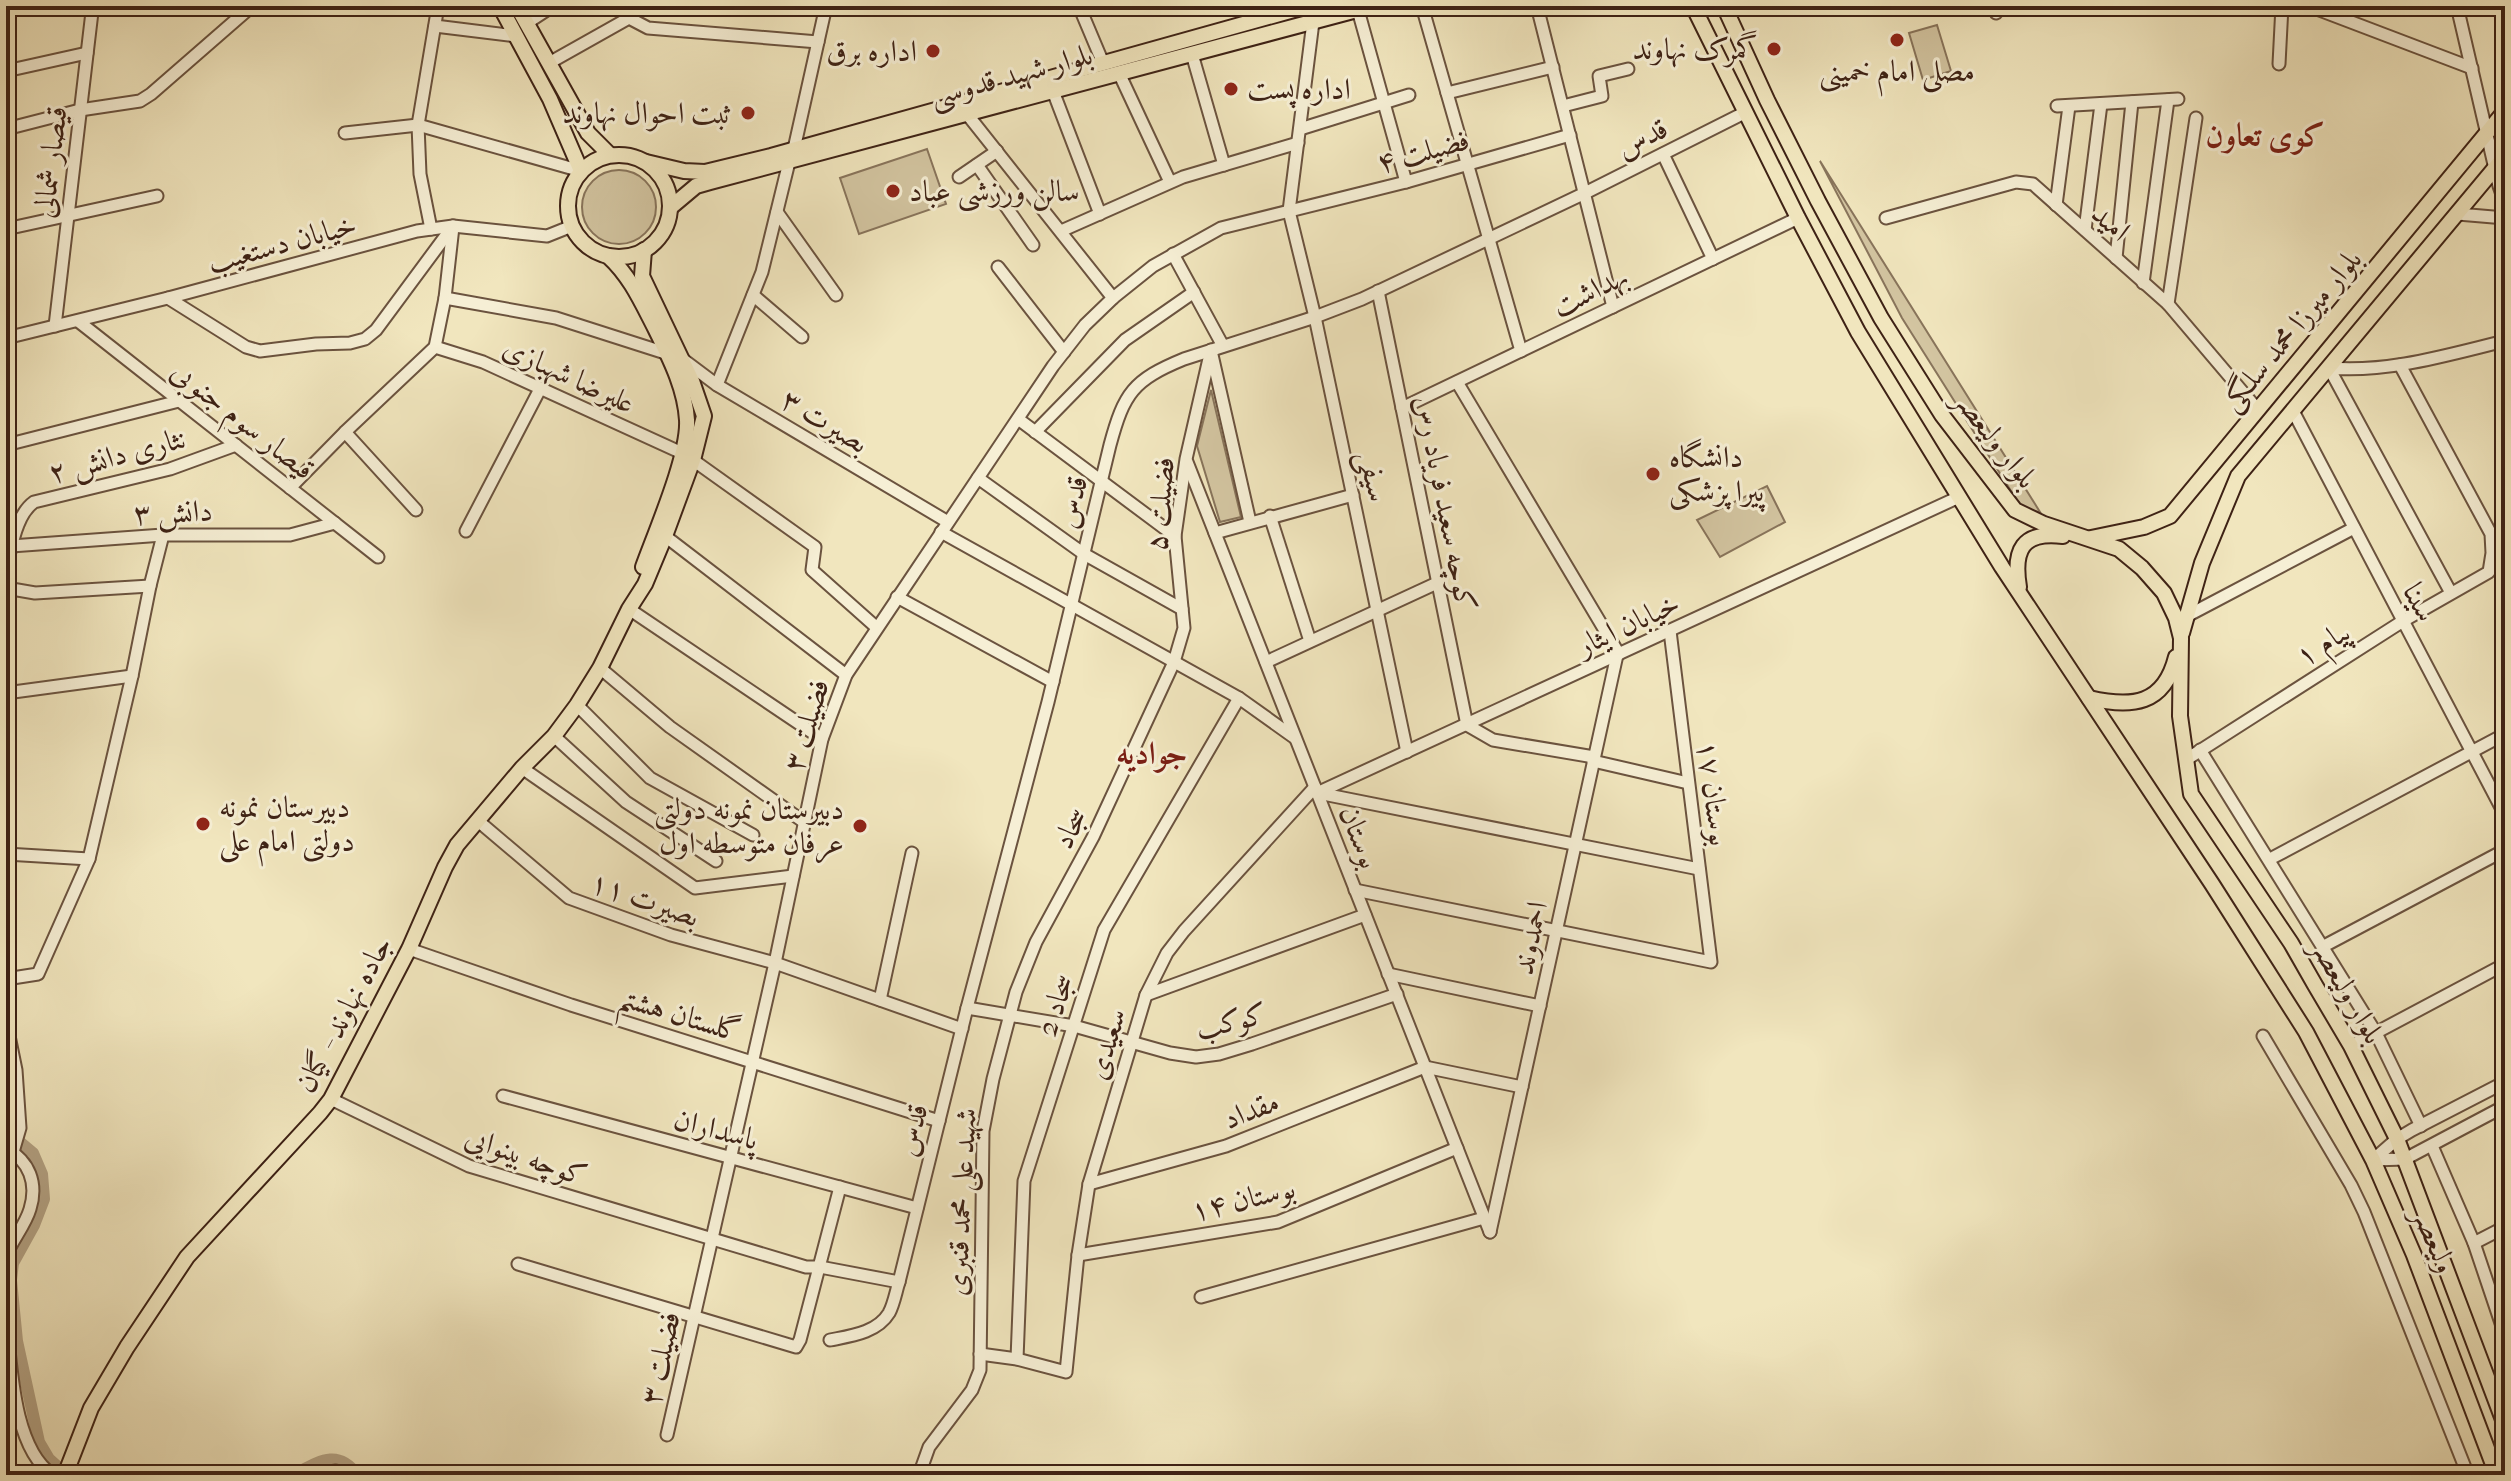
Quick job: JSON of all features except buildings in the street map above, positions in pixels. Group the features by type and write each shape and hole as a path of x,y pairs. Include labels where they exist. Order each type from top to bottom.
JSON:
{"main road":[{"path":"500,6 550,99 581,171"},
{"path":"517,6 588,133 610,155"},
{"name":"بلوار شهید قدوسی","path":"671,207 696,186 1103,63 1307,6"},
{"name":"بلوار ولیعصر","path":"1693,6 1744,113 1858,332 2020,594 2306,1032"},
{"name":"بلوار ولیعصر","path":"1724,6 1767,100 1881,318 1942,415 2015,510 2044,524 2119,549 2154,580 2170,605 2181,638 2180,716 2191,794 2291,943 2379,1099"},
{"name":"بلوار شهید قدوسی","path":"646,162 684,171 705,172 791,156 967,114 1365,8"},
{"name":"بلوار میرزا محمد سلگی","path":"2089,539 2144,527 2170,516 2505,111"},
{"path":"610,155 635,157 646,162 660,174 668,189 671,207 662,234 644,250 626,257 608,256 588,247 572,226 568,212 568,197 581,171 610,155"},
{"name":"بلوار میرزا محمد سلگی","path":"2181,638 2185,617 2213,535 2238,476 2501,162"},
{"name":"جاده نهاوند - گیان","path":"644,250 642,276 675,357"},
{"name":"جاده نهاوند - گیان","path":"65,1475 91,1408 127,1347 187,1257 331,1099 409,949 457,845 522,768 554,736 577,705 600,668 629,609 704,416 699,395 630,279 608,256"},
{"path":"1858,332 1881,318"},
{"name":"جاده نهاوند - گیان","path":"629,609 645,584 665,536 688,457"},
{"path":"2020,594 2016,570 2024,542 2036,536 2052,535 2089,539"},
{"path":"2089,698 2113,704 2135,703 2154,696 2167,683 2181,638"},
{"name":"ولیعصر","path":"2306,1032 2373,1160 2442,1327 2497,1475"},
{"name":"ولیعصر","path":"2379,1099 2405,1159 2505,1425"}],"street":[{"name":"قیصار شمالی","path":"55,326 92,12 88,6"},
{"path":"6,129 80,110 140,101 252,6"},
{"path":"431,229 420,174 418,125 438,6"},
{"path":"527,23 553,6"},
{"path":"717,385 762,272 826,6"},
{"path":"1079,6 1103,63"},
{"path":"1422,6 1521,351"},
{"path":"1537,6 1613,307"},
{"path":"2279,64 2282,6"},
{"path":"2309,6 2472,68"},
{"path":"2474,6 2457,8 2488,133 2501,162 2499,186 2505,203"},
{"path":"1365,8 1383,102 1406,182"},
{"path":"549,63 629,18 648,28 818,42"},
{"path":"1289,211 1313,22"},
{"path":"435,26 516,36"},
{"path":"6,71 87,53"},
{"path":"1192,54 1224,165"},
{"path":"1447,93 1553,67"},
{"path":"1563,106 1602,96 1599,76 1628,69"},
{"path":"1119,73 1170,182"},
{"path":"1053,91 1100,214"},
{"path":"1300,129 1409,95"},
{"path":"2056,205 2063,106 2173,100 2143,283"},
{"path":"2116,258 2132,102"},
{"path":"2085,230 2101,104"},
{"name":"قدس","path":"830,1340 860,1334 878,1324 888,1314 899,1282 1053,682 1101,480 1118,416 1128,394 1166,367 1315,317 1378,291 1585,193 1744,113"},
{"path":"967,114 1113,298"},
{"path":"2168,304 2196,118"},
{"path":"345,133 418,125 581,171"},
{"name":"فضیلت ۴","path":"1289,211 1406,182 1570,135"},
{"path":"1061,231 1170,182 1298,143"},
{"path":"959,177 997,151"},
{"path":"1663,154 1713,259"},
{"path":"977,165 1033,245"},
{"name":"امید","path":"1886,218 2016,182 2033,184 2168,304 2258,410"},
{"path":"6,229 157,196"},
{"name":"فضیلت ۳","path":"667,1435 775,963 822,739 846,675 944,527 1085,325 1113,298 1173,254 1221,228 1289,211"},
{"name":"سیفی","path":"1289,211 1315,317 1407,752"},
{"path":"777,212 836,295"},
{"path":"2458,214 2505,218"},
{"name":"بهداشت","path":"1402,408 1798,218"},
{"path":"290,488 435,347 445,298 453,226"},
{"path":"168,298 246,347 260,351 350,343 365,339 376,330 453,226"},
{"name":"خیابان دستغیب","path":"6,338 431,229 453,226 547,236 572,226"},
{"path":"1173,254 1223,346"},
{"path":"998,267 1064,352"},
{"name":"کوچه سعید فریاد رس","path":"1378,291 1467,725"},
{"path":"1035,432 1125,340 1194,292"},
{"path":"753,295 802,337"},
{"name":"بصیرت ۳","path":"445,298 556,318 675,357 1070,604 1239,698 1296,739"},
{"name":"قیصار سوم جنوبی","path":"78,321 378,557"},
{"path":"2329,368 2357,370 2400,365 2505,341"},
{"name":"علیرضا شهبازی","path":"435,347 483,362 688,457 815,547 812,570 876,627"},
{"path":"1211,350 1250,522"},
{"name":"فضیلت ۵","path":"1174,662 1184,628 1175,536 1186,459 1211,350"},
{"name":"پیام ۱","path":"2187,759 2403,621 2489,572 2491,534 2400,365"},
{"path":"2329,368 2451,593"},
{"path":"1457,382 1618,655"},
{"path":"466,531 540,389"},
{"path":"6,445 179,401"},
{"name":"سینا","path":"2293,411 2505,815"},
{"path":"1018,419 1175,536"},
{"path":"345,432 416,510"},
{"name":"نثاری دانش ۲","path":"6,567 26,508 34,502 170,469 236,445"},
{"name":"بوستان","path":"1186,459 1490,1232"},
{"path":"978,478 1084,554 1182,609"},
{"path":"1215,533 1353,495"},
{"name":"خیابان ایثار","path":"1316,790 1467,725 1959,497"},
{"path":"1270,516 1310,641"},
{"name":"دانش ۳","path":"11,546 163,535 290,535 335,523"},
{"path":"2185,617 2354,528"},
{"path":"6,979 38,974 89,859 163,535"},
{"path":"665,536 846,675"},
{"path":"1266,662 1437,583"},
{"path":"6,588 35,593 150,586"},
{"path":"897,597 1053,682"},
{"path":"629,609 822,739"},
{"name":"بوستان ۱۷","path":"1556,930 1711,962 1670,631"},
{"name":"احمدوند","path":"1490,1232 1618,655"},
{"name":"سجاد","path":"1010,1015 1036,942 1093,837 1174,662"},
{"path":"600,668 670,727 804,822"},
{"path":"6,693 132,676"},
{"name":"سجاد 2","path":"1017,1359 1024,1181 1104,930 1239,698"},
{"path":"577,705 650,778 753,835"},
{"path":"1467,725 1493,740 1594,759 1688,783"},
{"path":"2270,859 2505,734"},
{"path":"554,736 626,802 716,861"},
{"path":"2200,750 2376,1033 2416,1128 2474,1243 2505,1335"},
{"path":"522,768 695,888 793,876"},
{"path":"1316,790 1699,869"},
{"name":"سعیدی","path":"1017,1359 1066,1372 1089,1184 1146,995 1167,953 1316,790"},
{"name":"بصیرت ۱۱","path":"477,820 569,898 671,935 775,963 962,1029"},
{"path":"2324,946 2505,850"},
{"path":"880,1000 912,853"},
{"path":"6,854 89,859"},
{"path":"1355,890 1556,930"},
{"path":"1146,995 1365,915"},
{"name":"گلستان هشتم","path":"409,949 571,1005 939,1121"},
{"path":"2351,1046 2505,964"},
{"path":"1388,974 1540,1006"},
{"name":"کوکب","path":"967,1008 1074,1026 1170,1053 1196,1057 1219,1054 1397,994"},
{"name":"شهید علی محمد قنبری","path":"919,1475 929,1447 972,1390 980,1370 983,1131 1010,1015"},
{"path":"6,1021 16,1070 20,1128 9,1150 21,1157 32,1175 30,1210 6,1256"},
{"path":"2263,1036 2364,1212 2468,1475"},
{"path":"1425,1067 1522,1087"},
{"name":"مقداد","path":"1089,1184 1226,1146 1425,1067"},
{"path":"2373,1160 2397,1139 2505,1082"},
{"name":"پاسداران","path":"503,1096 917,1208"},
{"name":"کوچه بینوایی","path":"331,1099 469,1166 712,1240"},
{"path":"2373,1160 2405,1159 2505,1106"},
{"name":"بوستان ۱۴","path":"1078,1255 1278,1222 1457,1148"},
{"path":"518,1264 796,1347 840,1187"},
{"path":"1201,1297 1484,1218"},
{"path":"2474,1243 2505,1227"},
{"path":"712,1240 806,1267 899,1282"},
{"path":"6,1319 21,1421 33,1456 40,1467 53,1475"},
{"path":"980,1350 1017,1359"},
{"path":"310,1475 336,1471 344,1475"}],"shaded area":[{"path":"1937,25 1951,71 1923,80 1909,33"},
{"name":"سالن ورزشی عباد","path":"927,149 946,204 859,234 840,178"},
{"path":"1820,161 2040,512 2023,510 1902,318"},
{"path":"612,170 626,170 640,176 650,186 656,207 654,221 640,238 626,244 612,244 598,238 588,228 582,214 582,200 588,186 598,176"},
{"path":"1211,390 1241,517 1220,522 1197,446"},
{"path":"1767,486 1785,522 1720,557 1697,520"}],"waterway":[{"path":"6,1136 33,1153 42,1174 44,1199 13,1263 11,1280 17,1341 39,1442 49,1459 59,1468"},
{"path":"293,1475 326,1460 342,1462 357,1475"}],"place":[{"name":"مصلی امام خمینی","path":"1897,40"},
{"name":"گمرک نهاوند","path":"1774,49"},
{"name":"اداره برق","path":"933,51"},
{"name":"اداره پست","path":"1231,89"},
{"name":"ثبت احوال نهاوند","path":"748,113"},
{"name":"سالن ورزشی عباد","path":"893,191"},
{"name":"دانشگاه پیرا پزشکی","path":"1653,474"},
{"name":"دبیرستان نمونه دولتی امام علی","path":"203,824"},
{"name":"دبیرستان نمونه دولتی عرفان متوسطه اول","path":"860,826"}],"district":[{"name":"کوی تعاون","path":"2265,135"},
{"name":"جوادیه","path":"1152,753"}]}
